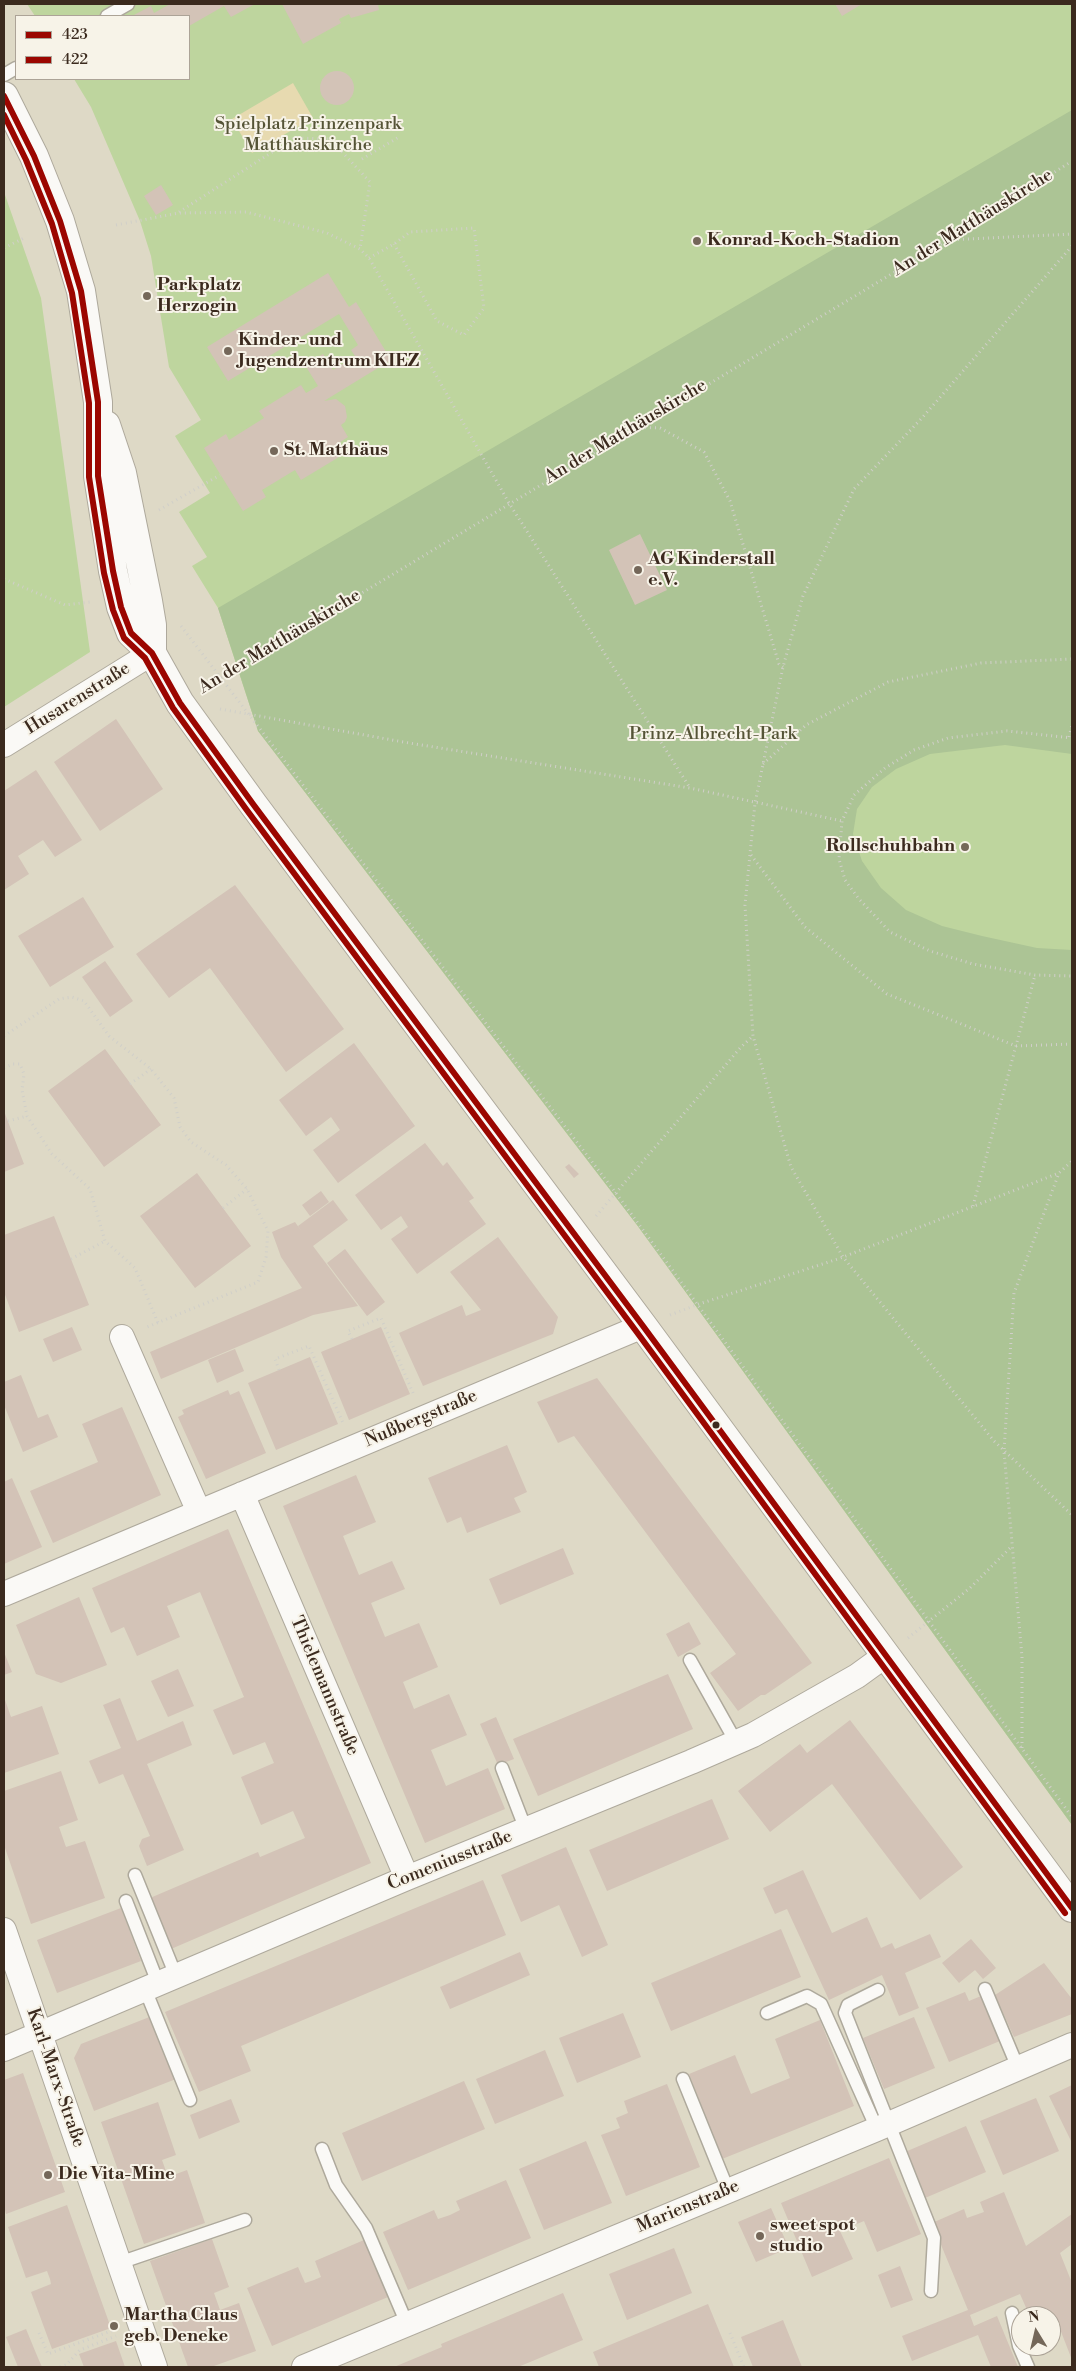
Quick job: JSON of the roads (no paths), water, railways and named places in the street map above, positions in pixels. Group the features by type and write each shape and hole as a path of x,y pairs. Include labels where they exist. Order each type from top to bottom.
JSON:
{"street":[{"path":"4,96 34,156 60,221 81,290 98,402 122,473 152,625 152,653 180,703 1072,1908"},
{"name":"Husarenstraße","path":"4,745 152,653"},
{"name":"Nußbergstraße","path":"4,1594 643,1326"},
{"path":"122,1337 199,1512"},
{"name":"Thielemannstraße","path":"242,1494 406,1878"},
{"name":"Comeniusstraße","path":"4,2049 406,1878 736,1742 856,1676 886,1655"},
{"name":"Karl-Marx-Straße","path":"4,1930 155,2367"},
{"name":"Marienstraße","path":"304,2367 883,2126 1072,2045"}],"lane":[{"path":"109,15 128,4"},
{"path":"4,75 15,69"},
{"path":"690,1660 736,1742"},
{"path":"502,1768 526,1830"},
{"path":"135,1875 190,2100"},
{"path":"126,1901 160,1983"},
{"path":"985,1989 1018,2068"},
{"path":"878,1990 848,2004 845,2013 883,2126"},
{"path":"767,2013 808,1996 821,2004 883,2126 934,2238 930,2291"},
{"path":"682,2079 728,2190"},
{"path":"322,2149 336,2185 366,2228 408,2324"},
{"path":"119,2263 245,2220"}],"place":[{"name":"Konrad-Koch-Stadion","path":"697,241"},
{"name":"Parkplatz Herzogin","path":"147,296"},
{"name":"Kinder- und Jugendzentrum KIEZ","path":"228,351"},
{"name":"St. Matthäus","path":"274,451"},
{"name":"AG Kinderstall e.V.","path":"638,570"},
{"name":"Rollschuhbahn","path":"965,847"},
{"name":"Die Vita-Mine","path":"48,2175"},
{"name":"sweet spot studio","path":"760,2236"},
{"name":"Martha Claus geb. Deneke","path":"114,2326"}],"park label":[{"name":"Spielplatz Prinzenpark Matthäuskirche","path":"308,135"},
{"name":"Prinz-Albrecht-Park","path":"713,735"}]}
